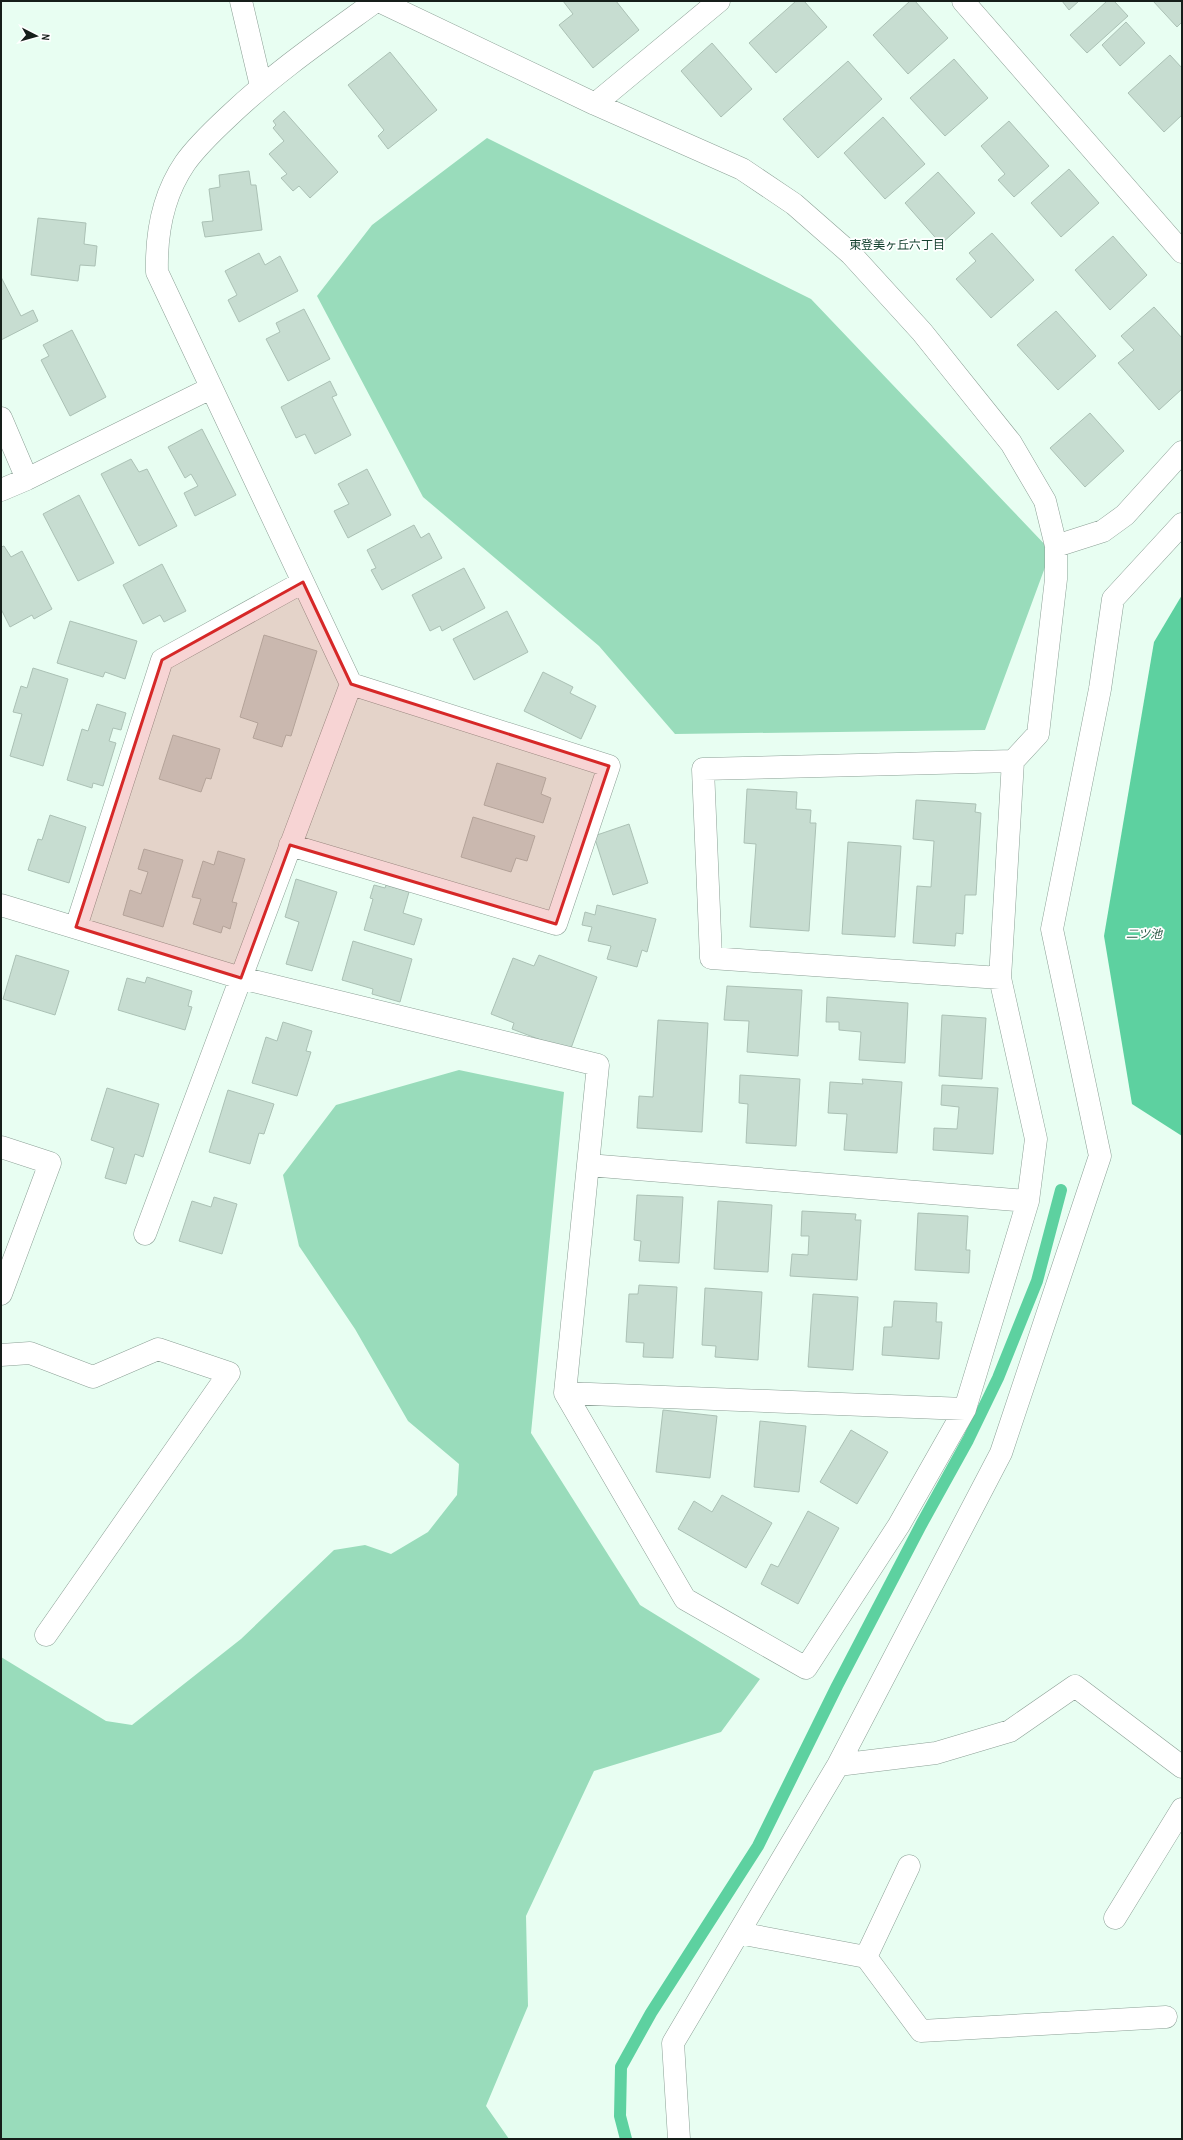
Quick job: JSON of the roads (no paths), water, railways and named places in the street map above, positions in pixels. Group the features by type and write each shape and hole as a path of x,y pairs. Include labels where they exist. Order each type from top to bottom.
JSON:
{"street":[{"path":"241,1 261,86"},
{"path":"145,1234 351,684 157,272 156,244 162,216 171,189 185,164 203,141 261,86 376,1"},
{"path":"1,905 241,978 598,1065 565,1393 685,1599 806,1668 899,1525 964,1409 1028,1201 1036,1139 1000,978 1013,762 1038,734 1054,601 1056,546 1044,501 1011,443 922,332 835,238 794,204 742,169 595,104 379,1"},
{"path":"595,104 719,1"},
{"path":"963,1 1182,252"},
{"path":"1,490 27,479 211,388"},
{"path":"1,418 27,479"},
{"path":"1056,546 1103,531 1125,515 1182,452"},
{"path":"679,2139 673,2044 838,1765 1001,1453 1100,1156 1052,929 1100,690 1113,599 1182,524"},
{"path":"76,927 162,660 303,582"},
{"path":"290,846 556,924 609,766 351,684"},
{"path":"1000,978 711,958 703,769 1013,762"},
{"path":"1,1147 50,1163 1,1294"},
{"path":"588,1165 1028,1201"},
{"path":"1,1355 30,1353 93,1377 158,1349 229,1373 46,1635"},
{"path":"565,1393 964,1409"},
{"path":"838,1765 936,1753 1010,1731 1075,1686 1182,1767"},
{"path":"1115,1918 1182,1809"},
{"path":"866,1957 909,1866"},
{"path":"739,1933 866,1957 921,2031 1166,2017"}],"water":[{"name":"二ツ池","path":"1182,595 1182,1136 1132,1104 1104,936 1154,642"}],"waterway":[{"path":"626,2139 620,2116 621,2067 651,2013 758,1846 837,1686 921,1525 968,1440 998,1378 1037,1281 1061,1190"}],"district":[{"name":"東登美ヶ丘六丁目","path":"897,245"}]}
